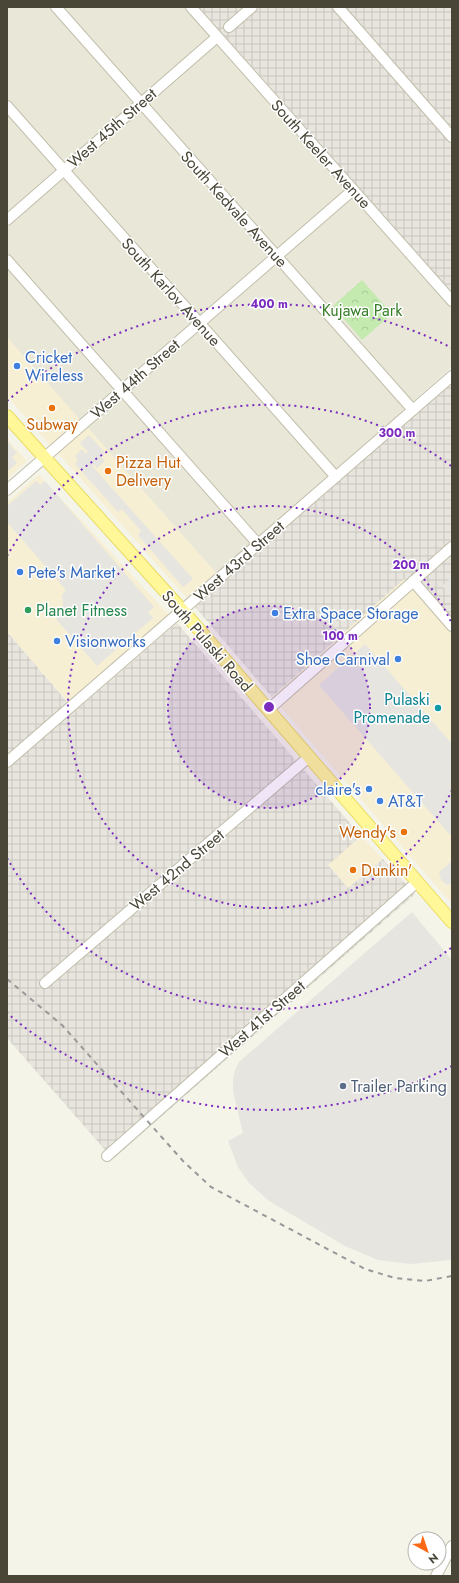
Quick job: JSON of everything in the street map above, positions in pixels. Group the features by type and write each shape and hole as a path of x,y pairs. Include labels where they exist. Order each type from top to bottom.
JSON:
{"main road":[{"name":"South Pulaski Road","path":"7,416 182,610 452,922"}],"street":[{"name":"South Kedvale Avenue","path":"56,7 412,410"},
{"name":"South Keeler Avenue","path":"191,7 452,301"},
{"path":"229,26 252,7"},
{"path":"338,7 452,137"},
{"name":"West 45th Street","path":"7,220 218,37"},
{"name":"South Karlov Avenue","path":"7,106 336,477"},
{"name":"West 44th Street","path":"7,490 353,190"},
{"path":"7,260 258,544"},
{"name":"West 43rd Street","path":"7,762 452,376"},
{"path":"268,710 452,548"},
{"path":"413,581 452,626"},
{"name":"West 42nd Street","path":"45,983 309,758"},
{"name":"West 41st Street","path":"107,1156 417,882"},
{"path":"436,1576 452,1546"}],"shaded area":[{"path":"7,7 49,7 133,103 64,163 7,99"},
{"path":"62,7 187,7 212,35 142,96"},
{"path":"199,7 452,7 452,293"},
{"path":"216,43 347,188 277,249 147,103"},
{"path":"140,109 270,255 200,316 69,171"},
{"path":"7,114 56,169 7,213"},
{"path":"63,177 193,323 123,384 7,253 7,225"},
{"path":"353,196 452,307 452,367 412,402 283,256"},
{"path":"276,262 406,408 335,470 205,324"},
{"path":"7,267 116,390 81,421 7,337"},
{"path":"199,330 329,475 259,536 130,391"},
{"path":"7,337 81,421 51,446 7,396"},
{"path":"452,383 452,634 404,579 272,697 195,607"},
{"path":"122,397 251,543 216,573 87,427"},
{"path":"87,427 216,573 187,598 59,454"},
{"path":"89,435 105,453 101,457 105,461 97,468 94,464 92,466 193,579 183,587 138,535 141,531 122,509 118,512 75,464 78,460 75,456 82,449 86,454 88,452 80,443"},
{"path":"7,439 27,461 7,479"},
{"path":"7,441 17,453 12,457 17,463 7,472"},
{"path":"39,475 169,615 68,702 7,632 7,502"},
{"path":"36,481 40,485 45,481 154,607 148,612 153,618 97,666 56,619 61,612 63,603 62,595 66,590 7,522 7,506"},
{"path":"452,577 452,597 442,586"},
{"name":"Pulaski Promenade","path":"404,579 452,634 452,904 272,697"},
{"path":"177,623 361,836 328,865 348,888 383,859 415,894 113,1159 7,1038 7,632 75,711"},
{"path":"365,644 452,744 452,833 450,835 319,685"},
{"path":"361,836 383,859 348,888 328,864"},
{"path":"452,861 452,883 447,885 441,880 439,872"},
{"name":"Trailer Parking","path":"412,912 452,960 452,1260 411,1264 378,1260 345,1246 269,1201 249,1183 238,1167 228,1141 243,1133 233,1092 233,1079 239,1062"}],"green space":[{"name":"Kujawa Park","path":"362,280 392,314 362,340 333,306"}],"railway":[{"path":"7,979 62,1025 183,1161 211,1187 365,1269 395,1278 425,1281 452,1276"}],"place":[{"name":"Cricket Wireless","path":"17,366"},
{"name":"Subway","path":"52,408"},
{"name":"Pizza Hut Delivery","path":"108,471"},
{"name":"Pete's Market","path":"20,572"},
{"name":"Planet Fitness","path":"28,610"},
{"name":"Extra Space Storage","path":"275,613"},
{"name":"Visionworks","path":"57,641"},
{"name":"Shoe Carnival","path":"398,659"},
{"name":"Pulaski Promenade","path":"438,708"},
{"name":"claire's","path":"369,789"},
{"name":"AT&T","path":"380,801"},
{"name":"Wendy's","path":"404,832"},
{"name":"Dunkin'","path":"353,870"},
{"name":"Trailer Parking","path":"343,1086"}]}
